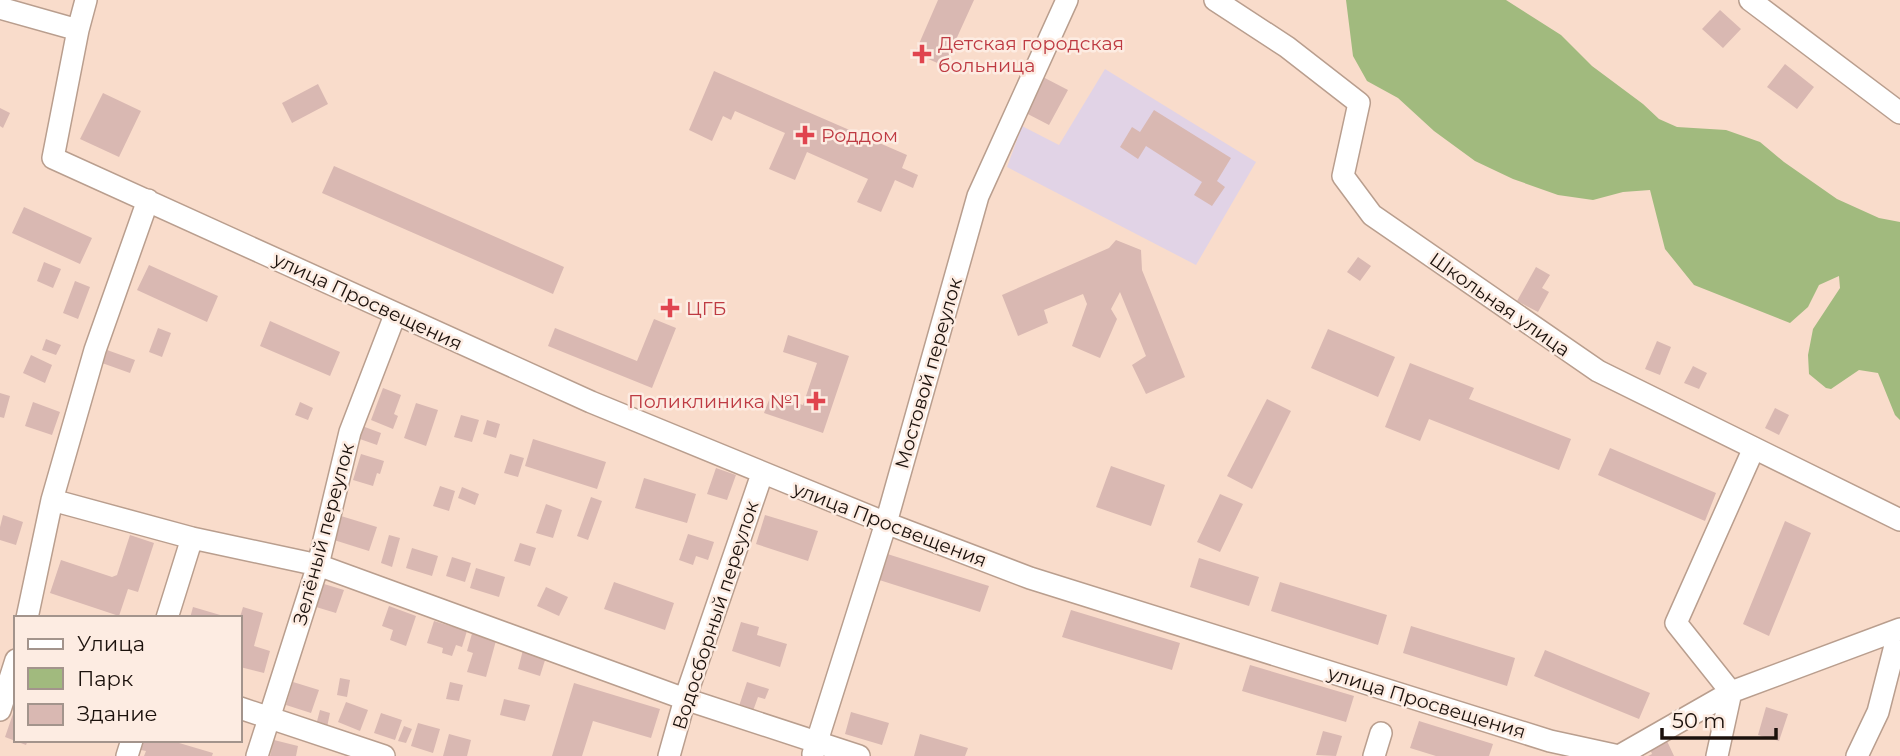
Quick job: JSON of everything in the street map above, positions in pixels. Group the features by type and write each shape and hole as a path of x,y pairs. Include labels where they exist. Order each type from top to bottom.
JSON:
{"street":[{"name":"улица Просвещения","path":"86,0 53,158 591,402 762,474 1030,578 1547,748 1619,756 1731,692 1899,630"},
{"name":"Мостовой переулок","path":"815,750 886,523 978,196 1067,0"},
{"name":"Школьная улица","path":"1215,0 1287,47 1359,103 1343,176 1371,215 1598,371 1900,520"},
{"path":"1750,0 1900,113"},
{"path":"0,8 78,30"},
{"path":"27,616 52,500 95,350 148,200"},
{"name":"Зелёный переулок","path":"257,756 318,565 350,432 395,315"},
{"path":"1717,756 1731,692 1676,623 1754,448"},
{"name":"Водосборный переулок","path":"669,756 685,699 762,474"},
{"path":"52,500 192,538 318,565 685,699 815,750 859,756"},
{"path":"168,616 192,538"},
{"path":"1857,756 1878,712 1899,630"},
{"path":"0,710 14,666"},
{"path":"242,709 384,756"},
{"path":"1374,756 1381,733"}],"shaded area":[{"path":"1105,69 1256,162 1196,265 1007,167 1022,126 1059,145"}],"green space":[{"path":"1346,0 1506,0 1561,35 1592,66 1659,119 1677,127 1726,130 1760,142 1837,199 1879,218 1900,222 1900,420 1895,415 1878,373 1859,370 1831,389 1809,374 1808,355 1813,329 1840,288 1839,276 1819,285 1808,307 1790,323 1694,285 1665,249 1650,190 1623,192 1593,200 1558,195 1513,179 1475,161 1434,131 1398,98 1367,81 1353,56"}],"building":[{"path":"938,0 974,0 944,66 915,53"},
{"path":"1720,10 1741,29 1723,48 1702,29"},
{"path":"1785,64 1814,87 1797,109 1767,87"},
{"path":"714,71 907,155 902,168 918,175 913,188 895,180 881,212 857,202 868,179 807,152 795,180 769,169 785,133 735,111 731,120 723,116 712,141 689,130"},
{"path":"1041,76 1068,90 1049,125 1022,111"},
{"path":"318,84 328,104 292,123 282,103"},
{"path":"103,93 141,111 119,157 80,139"},
{"path":"0,108 10,113 3,128 0,126"},
{"path":"1154,110 1231,158 1217,181 1225,187 1212,206 1194,195 1202,182 1146,146 1138,159 1120,147 1132,127 1140,132"},
{"path":"334,166 564,267 553,294 322,193"},
{"path":"24,207 92,238 80,264 12,233"},
{"path":"1116,240 1141,250 1142,270 1185,377 1146,394 1132,365 1146,356 1120,292 1111,309 1117,319 1100,358 1072,346 1087,304 1083,294 1044,310 1048,323 1018,336 1002,295 1109,248"},
{"path":"1358,257 1371,266 1360,281 1347,272"},
{"path":"44,262 61,269 53,288 37,281"},
{"path":"149,265 218,296 207,322 137,290"},
{"path":"1536,267 1550,275 1542,288 1549,292 1538,312 1517,301"},
{"path":"75,281 90,287 78,319 63,313"},
{"path":"654,319 676,328 652,388 548,346 555,328 637,361"},
{"path":"270,321 340,352 330,376 260,346"},
{"path":"158,328 171,333 162,357 149,352"},
{"path":"1328,329 1395,357 1378,397 1311,368"},
{"path":"788,335 849,356 823,433 764,413 771,395 803,405 817,363 783,352"},
{"path":"46,339 61,345 56,355 42,350"},
{"path":"1657,341 1671,347 1660,375 1645,369"},
{"path":"107,350 135,360 130,373 102,363"},
{"path":"31,355 52,365 45,383 23,373"},
{"path":"1410,363 1474,388 1469,399 1571,439 1559,470 1429,419 1420,441 1385,427"},
{"path":"1693,366 1707,373 1699,389 1684,383"},
{"path":"383,388 401,395 394,414 398,416 393,429 371,420"},
{"path":"0,393 10,396 4,418 0,417"},
{"path":"1267,399 1291,411 1252,489 1227,476"},
{"path":"33,402 60,412 52,435 25,426"},
{"path":"300,402 313,408 308,420 295,415"},
{"path":"416,403 438,410 426,446 404,438"},
{"path":"1775,408 1789,415 1779,435 1765,428"},
{"path":"461,415 479,420 472,442 454,437"},
{"path":"487,420 500,424 496,438 483,434"},
{"path":"362,426 381,433 377,445 357,438"},
{"path":"533,439 606,462 597,489 525,466"},
{"path":"1610,448 1716,493 1705,521 1598,475"},
{"path":"361,454 384,461 373,486 353,480"},
{"path":"510,454 524,458 518,477 504,473"},
{"path":"1111,466 1165,485 1151,526 1096,507"},
{"path":"716,468 736,475 727,500 707,494"},
{"path":"644,478 696,494 687,523 635,508"},
{"path":"440,486 455,491 449,511 433,506"},
{"path":"462,487 479,494 475,505 458,498"},
{"path":"1220,494 1243,504 1220,552 1197,542"},
{"path":"591,497 602,501 588,540 577,536"},
{"path":"546,504 562,510 553,538 536,533"},
{"path":"3,515 23,522 16,545 0,540"},
{"path":"765,515 818,531 808,561 756,544"},
{"path":"341,516 377,527 369,551 334,540"},
{"path":"1785,521 1811,533 1769,636 1743,624"},
{"path":"688,534 714,542 708,560 696,556 693,565 679,560"},
{"path":"130,535 154,543 138,592 128,589 119,616 50,593 61,560 112,577 117,575"},
{"path":"389,535 400,538 392,567 381,563"},
{"path":"520,543 536,548 530,566 514,561"},
{"path":"412,548 438,556 432,576 406,568"},
{"path":"881,552 989,586 980,612 873,578"},
{"path":"452,557 471,563 465,582 446,576"},
{"path":"1199,558 1259,577 1249,606 1190,587"},
{"path":"476,568 505,577 499,597 470,588"},
{"path":"614,582 674,603 665,630 604,609"},
{"path":"1280,582 1387,615 1378,645 1271,611"},
{"path":"324,584 344,590 336,613 316,607"},
{"path":"546,587 568,597 559,616 537,606"},
{"path":"389,606 416,616 406,646 390,640 393,630 382,626"},
{"path":"193,607 224,616 191,616"},
{"path":"243,607 263,613 254,646 270,651 264,673 242,668 240,616"},
{"path":"1071,610 1180,643 1172,670 1062,637"},
{"path":"434,621 467,631 462,647 456,645 452,656 442,653 443,648 427,643"},
{"path":"741,622 759,627 757,635 787,644 780,667 732,651"},
{"path":"1411,626 1515,658 1507,686 1403,653"},
{"path":"473,630 497,637 486,677 467,672 473,653 467,651"},
{"path":"523,650 546,657 540,676 518,669"},
{"path":"1545,650 1650,693 1639,719 1534,676"},
{"path":"1250,665 1354,696 1346,722 1242,691"},
{"path":"340,678 350,680 347,697 337,695"},
{"path":"293,682 319,690 311,713 286,705"},
{"path":"450,682 463,685 459,701 446,699"},
{"path":"747,682 769,689 765,699 758,697 753,711 739,706"},
{"path":"574,683 660,709 651,738 593,721 582,756 552,756"},
{"path":"504,699 530,705 525,721 500,715"},
{"path":"346,702 368,710 360,731 338,722"},
{"path":"1766,707 1788,714 1779,741 1758,735"},
{"path":"320,710 330,713 327,727 316,725"},
{"path":"14,711 14,740 5,737"},
{"path":"851,712 889,723 882,745 845,734"},
{"path":"381,713 402,720 395,740 374,733"},
{"path":"1419,721 1493,744 1489,756 1436,756 1410,748"},
{"path":"418,723 440,729 433,753 411,746"},
{"path":"404,726 412,729 406,743 398,741"},
{"path":"1323,731 1342,736 1336,756 1316,755"},
{"path":"449,734 471,740 467,756 443,756"},
{"path":"920,734 968,748 965,756 914,756"},
{"path":"274,740 298,746 296,756 270,756"},
{"path":"1667,741 1674,756 1648,756 1652,754 1650,749"},
{"path":"143,742 176,742 213,753 212,756 144,756 146,751 141,750"}],"place":[{"name":"Детская городская больница","path":"922,54"},
{"name":"Роддом","path":"805,135"},
{"name":"ЦГБ","path":"670,308"},
{"name":"Поликлиника №1","path":"816,401"}]}
